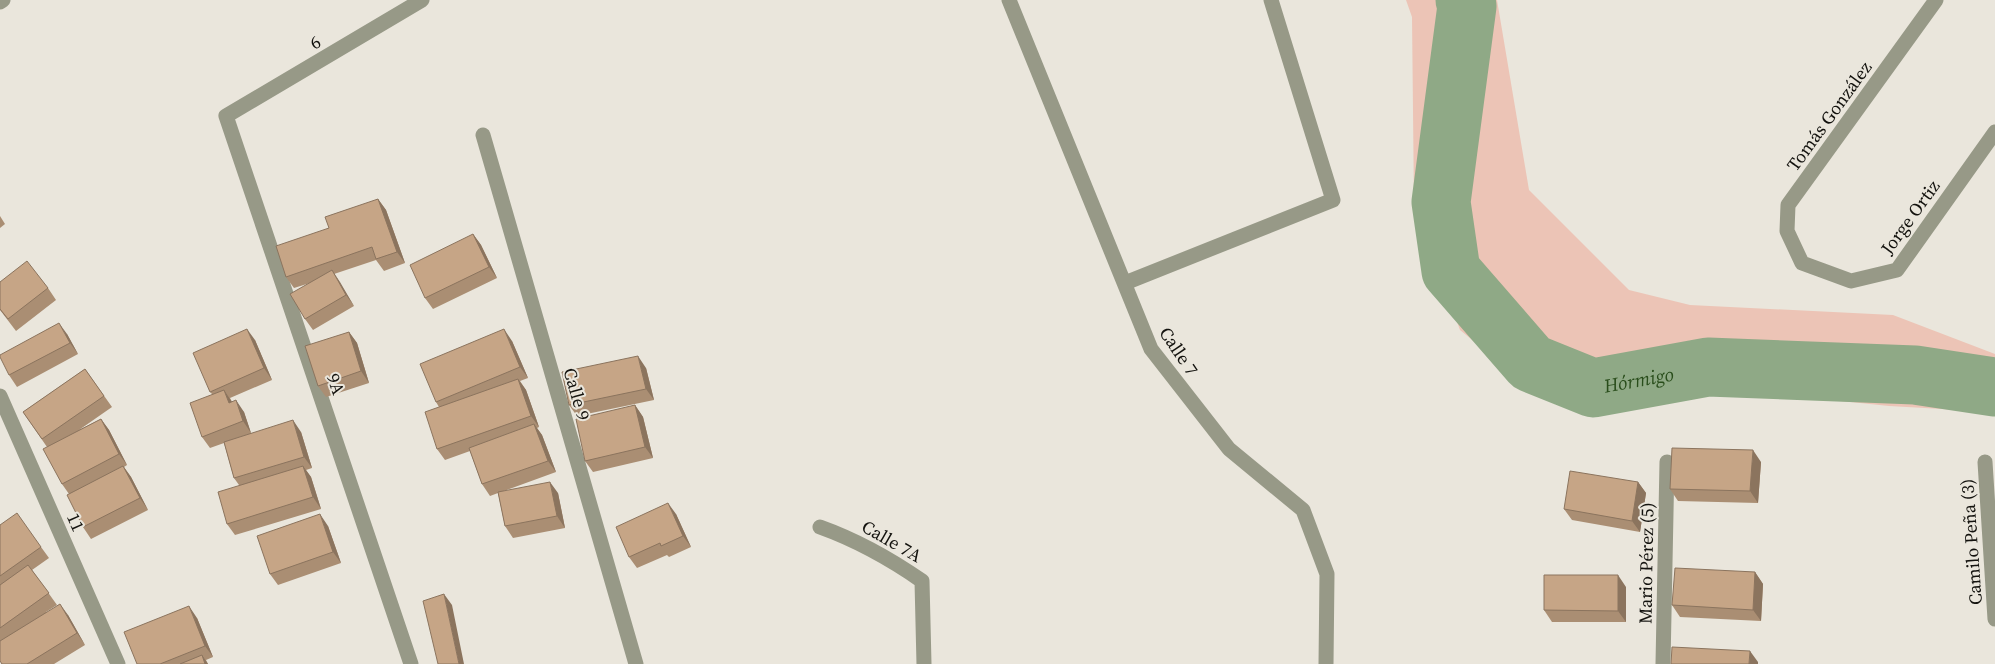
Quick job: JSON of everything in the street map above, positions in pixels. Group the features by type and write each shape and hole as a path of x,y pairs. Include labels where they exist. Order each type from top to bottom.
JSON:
{"street":[{"name":"6","path":"226,116 422,0"},
{"name":"Calle 7","path":"1009,0 1151,349 1229,449 1303,510 1327,574 1326,664"},
{"path":"1124,283 1333,200 1272,0"},
{"name":"Tomás González","path":"1802,263 1787,232 1788,205 1936,0"},
{"name":"9A","path":"226,116 411,664"},
{"name":"Jorge Ortiz","path":"1802,263 1851,281 1897,270 1995,132"},
{"name":"Calle 9","path":"483,135 636,664"},
{"name":"11","path":"0,396 118,664"},
{"name":"Mario Pérez (5)","path":"1663,664 1667,462"},
{"name":"Camilo Peña (3)","path":"1985,462 1995,619"},
{"name":"Calle 7A","path":"820,527 850,538 889,558 922,581 924,664"}],"shaded area":[{"path":"1406,0 1497,0 1529,190 1629,290 1690,305 1893,315 1995,354 1995,412 1889,406 1744,391 1595,401 1543,398 1460,330 1414,205 1412,17"}],"building":[{"path":"378,199 397,252 376,259 372,247 286,277 276,246 329,228 325,217"},
{"path":"473,234 489,267 425,298 410,265"},
{"path":"27,261 48,288 8,319 0,309 0,282"},
{"path":"332,270 346,295 305,319 290,294"},
{"path":"59,323 70,343 9,375 0,355"},
{"path":"247,329 264,368 210,392 193,353"},
{"path":"504,329 520,367 436,402 420,364"},
{"path":"349,332 361,371 318,386 305,346"},
{"path":"638,356 646,389 569,405 562,372"},
{"path":"85,369 104,396 42,439 23,412"},
{"path":"518,379 531,416 437,449 425,412"},
{"path":"224,390 229,403 236,400 243,421 202,437 190,403"},
{"path":"635,405 645,447 585,461 576,419"},
{"path":"101,419 119,454 62,484 43,449"},
{"path":"293,420 304,457 234,478 224,442"},
{"path":"534,424 548,461 482,484 469,448"},
{"path":"1672,448 1753,450 1750,491 1670,489"},
{"path":"123,466 140,498 83,527 67,495"},
{"path":"303,466 313,497 227,524 218,492"},
{"path":"1570,471 1638,482 1632,521 1564,509"},
{"path":"550,482 557,516 505,526 498,492"},
{"path":"668,503 683,536 661,546 660,543 629,557 616,527"},
{"path":"17,513 41,547 0,576 0,525"},
{"path":"320,514 333,552 270,574 257,536"},
{"path":"28,565 49,593 0,628 0,585"},
{"path":"1675,568 1755,572 1753,610 1672,605"},
{"path":"1544,575 1618,575 1618,611 1544,610"},
{"path":"444,594 459,664 438,664 423,601"},
{"path":"60,604 77,633 27,664 2,664 0,661 0,641"},
{"path":"189,606 205,646 160,664 137,664 124,632"},
{"path":"1672,647 1750,651 1749,664 1671,664"},
{"path":"202,655 205,664 180,664"}],"waterway":[{"name":"Hórmigo","path":"1465,0 1467,6 1441,202 1451,271 1531,363 1593,388 1708,367 1915,375 1995,387"}]}
